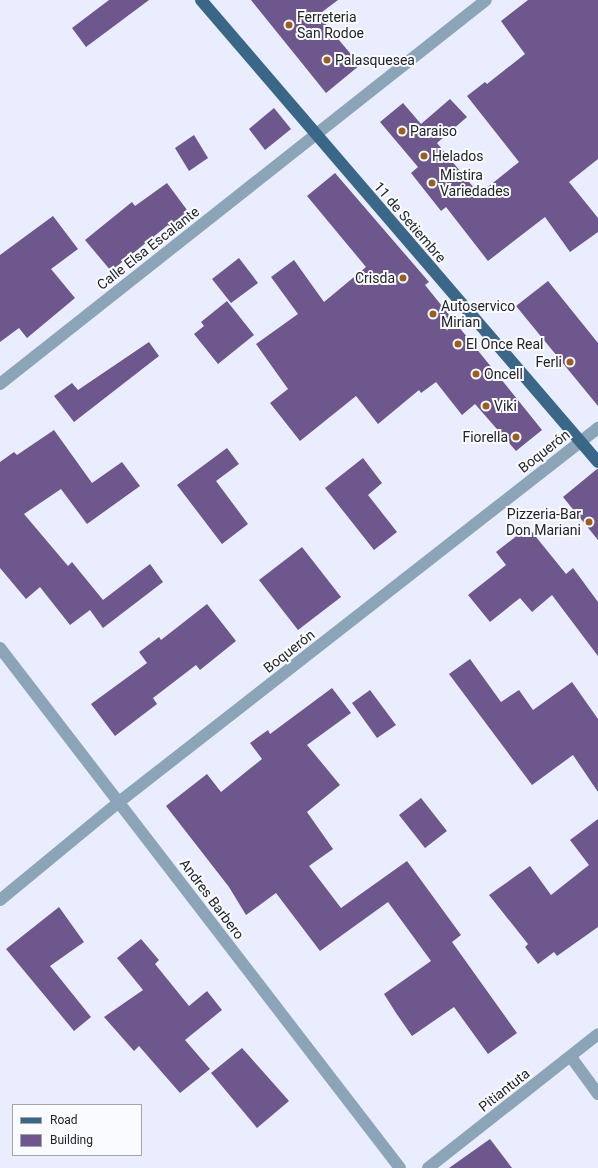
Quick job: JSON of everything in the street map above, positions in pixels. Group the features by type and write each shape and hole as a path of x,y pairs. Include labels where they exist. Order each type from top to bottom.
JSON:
{"main road":[{"name":"11 de Setiembre","path":"201,0 315,135 598,462"}],"street":[{"name":"Calle Elsa Escalante","path":"0,384 486,0"},
{"name":"Boquerón","path":"0,900 119,802 598,428"},
{"name":"Andres Barbero","path":"0,648 400,1168"},
{"name":"Pitiantuta","path":"428,1168 571,1057 598,1034"},
{"path":"571,1057 598,1094"}],"building":[{"path":"109,0 149,0 86,47 72,28"},
{"path":"251,0 338,0 318,15 360,65 326,93"},
{"path":"528,0 598,0 598,159 569,182 598,218 598,232 570,252 545,217 488,261 446,207 441,211 411,173 418,167 380,122 403,103 421,124 450,99 467,117 437,143 479,194 519,162 467,96 485,82 487,84 525,54 501,21"},
{"path":"274,108 291,129 265,150 249,129"},
{"path":"194,135 208,158 189,171 175,148"},
{"path":"335,173 429,282 425,285 542,430 516,451 475,404 462,415 436,382 421,393 419,390 378,424 356,396 300,441 270,403 288,389 256,344 298,314 271,277 294,260 324,302 366,267 307,196"},
{"path":"167,183 190,214 170,228 168,225 111,271 85,240 132,202 135,206"},
{"path":"53,216 78,249 51,269 75,298 27,338 19,328 0,342 0,255"},
{"path":"239,258 258,283 231,303 212,279"},
{"path":"548,281 598,343 598,406 516,306"},
{"path":"227,301 254,335 218,364 194,334 204,326 201,322"},
{"path":"149,342 159,356 74,422 54,396 72,383 78,390"},
{"path":"54,430 92,483 122,462 140,486 87,524 61,489 24,514 68,566 72,562 103,600 150,564 163,582 103,628 90,610 70,625 40,587 26,599 0,568 0,462 14,452 17,455"},
{"path":"227,448 239,464 216,481 248,524 222,544 177,485"},
{"path":"363,458 382,483 368,495 397,532 374,550 325,488"},
{"path":"598,469 598,540 563,497"},
{"path":"528,527 566,574 573,568 598,602 598,656 552,595 532,612 520,598 490,622 468,595 506,565 496,552"},
{"path":"302,547 341,597 298,630 259,580"},
{"path":"207,604 236,641 200,670 196,665 153,698 157,704 115,736 91,704 147,663 139,652 159,637 161,640"},
{"path":"470,659 501,702 519,690 533,710 572,682 598,719 598,792 573,755 532,785 449,674"},
{"path":"332,688 351,713 307,745 340,785 307,812 333,849 309,866 341,908 407,861 461,935 452,942 517,1033 488,1054 454,1007 412,1036 396,1013 384,994 431,961 388,902 320,951 276,893 246,915 229,887 166,806 207,774 221,792 262,759 250,743 268,730 270,734"},
{"path":"370,690 396,725 377,738 352,703"},
{"path":"421,798 447,831 425,848 399,815"},
{"path":"598,819 598,927 557,956 554,952 538,964 525,947 528,944 489,895 530,866 551,895 589,865 570,840"},
{"path":"59,907 84,942 50,966 91,1017 74,1031 6,949"},
{"path":"141,939 159,960 155,964 189,1006 207,991 222,1010 185,1040 210,1069 180,1093 139,1046 134,1051 104,1017 143,990 117,958"},
{"path":"242,1048 289,1101 257,1128 211,1073"},
{"path":"490,1139 512,1168 449,1168"}],"place":[{"name":"Ferreteria San Rodoe","path":"289,25"},
{"name":"Palasquesea","path":"327,60"},
{"name":"Paraiso","path":"402,131"},
{"name":"Helados","path":"424,156"},
{"name":"Mistira Variedades","path":"432,183"},
{"name":"Crisda","path":"403,278"},
{"name":"Autoservico Mirian","path":"433,314"},
{"name":"El Once Real","path":"458,344"},
{"name":"Ferli","path":"570,362"},
{"name":"Oncell","path":"476,374"},
{"name":"Viki","path":"486,406"},
{"name":"Fiorella","path":"516,437"},
{"name":"Pizzeria-Bar Don Mariani","path":"589,522"}]}
